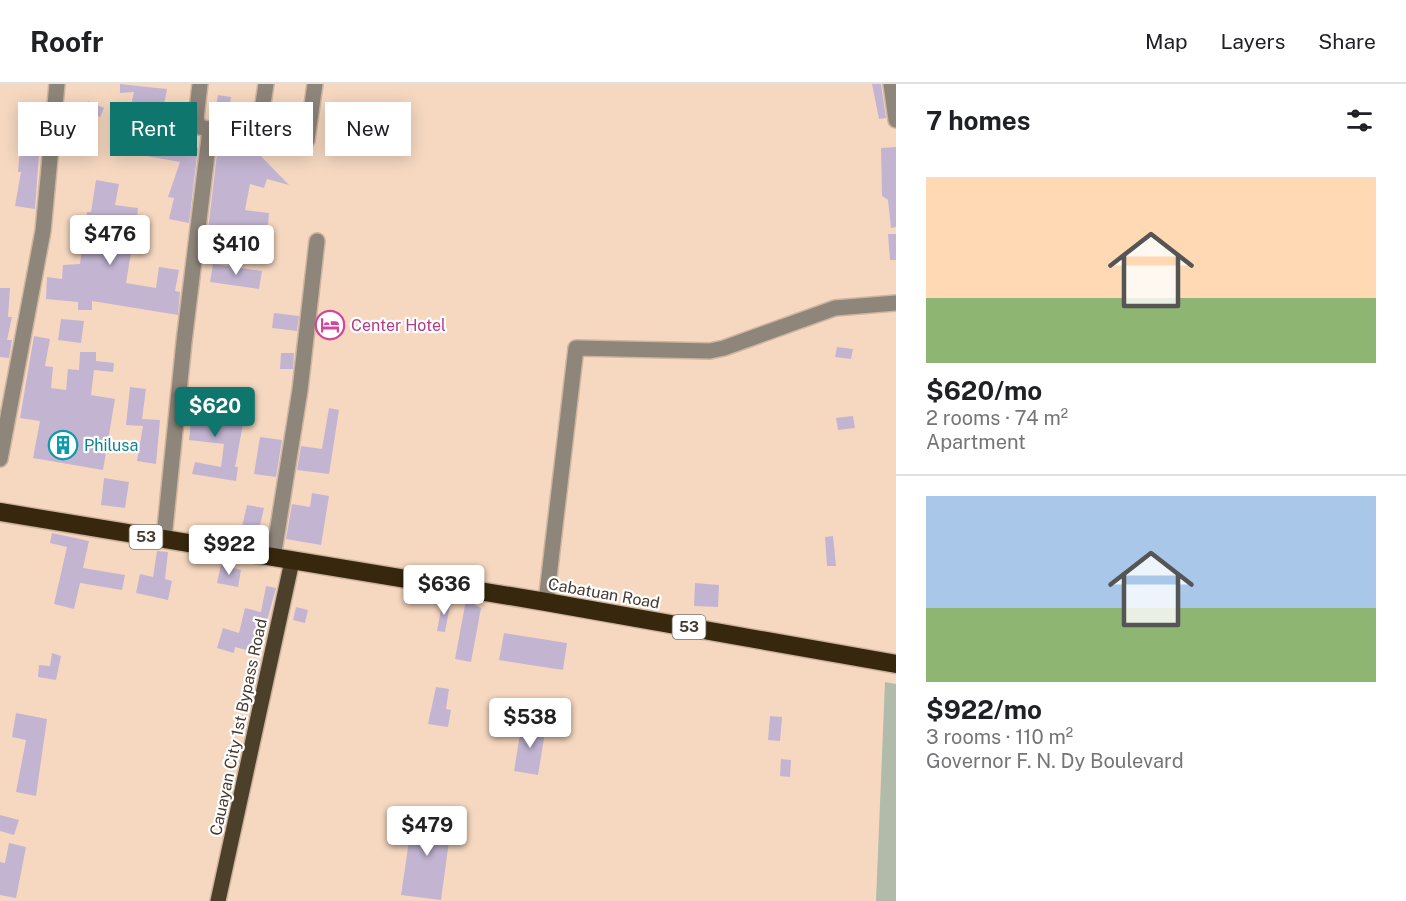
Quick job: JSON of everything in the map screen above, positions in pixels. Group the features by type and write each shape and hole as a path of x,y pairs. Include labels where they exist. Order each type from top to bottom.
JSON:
{"highway":[{"name":"53","path":"0,512 292,561"},
{"name":"Cabatuan Road","path":"292,561 546,602 896,664"}],"main road":[{"name":"Cauayan City 1st Bypass Road","path":"218,901 292,561"}],"street":[{"path":"0,459 43,231 57,84"},
{"path":"200,84 196,124 209,130"},
{"path":"263,102 266,84"},
{"path":"312,102 315,84"},
{"path":"891,84 896,120"},
{"path":"164,538 184,342 209,138"},
{"path":"273,558 300,390 317,241"},
{"path":"546,602 576,348 710,351 835,308 896,303"}],"green space":[{"path":"885,682 896,684 896,901 876,901"}],"building":[{"path":"120,84 167,89 164,102 132,102 134,92 120,93"},
{"path":"872,84 881,84 886,118 879,119"},
{"path":"218,95 231,97 230,102 217,102"},
{"path":"98,105 104,108 100,117 98,116"},
{"path":"896,147 896,227 891,228 888,200 882,196 881,148"},
{"path":"198,148 189,223 169,219 174,198 168,197 180,162 147,156 197,156"},
{"path":"19,156 39,156 35,209 15,206 21,172 18,172"},
{"path":"217,156 261,156 289,185 267,179 264,188 250,184 245,210 269,213 266,250 252,249 252,239 208,230"},
{"path":"96,180 119,184 115,205 138,208 137,218 114,216 109,249 131,253 126,283 156,288 159,267 179,270 175,291 180,292 178,315 92,301 92,310 78,310 78,302 46,299 47,277 62,279 63,265 80,264 87,212 91,212"},
{"path":"888,234 896,234 896,260 890,260"},
{"path":"213,264 262,271 259,289 210,282"},
{"path":"0,288 10,288 8,317 12,317 7,340 12,340 9,358 0,357"},
{"path":"274,313 299,316 297,331 272,328"},
{"path":"61,319 84,321 81,343 58,340"},
{"path":"34,336 50,339 45,366 53,367 51,388 66,390 68,369 79,370 80,352 96,352 96,361 114,363 113,372 94,370 91,395 115,399 103,470 33,458 40,421 20,418"},
{"path":"837,347 853,349 851,359 835,357"},
{"path":"281,353 294,353 293,369 280,369"},
{"path":"130,387 146,389 142,419 160,420 156,464 137,461 143,426 126,425"},
{"path":"190,395 209,399 207,412 244,419 235,467 238,467 236,481 192,474 195,462 221,467 224,444 189,440 191,421 186,420"},
{"path":"329,408 339,410 329,474 297,470 301,446 322,449"},
{"path":"853,416 855,428 838,430 836,418"},
{"path":"260,437 282,440 276,477 254,474"},
{"path":"104,478 129,482 125,508 101,505"},
{"path":"312,493 329,496 321,545 286,539 292,504 310,507"},
{"path":"247,505 264,508 258,534 241,531"},
{"path":"52,533 89,541 83,568 125,575 122,590 80,583 74,609 54,604 67,547 50,543"},
{"path":"833,536 836,566 827,566 825,537"},
{"path":"157,551 168,552 165,579 172,581 168,600 136,593 140,574 153,577"},
{"path":"221,565 241,570 238,587 217,583"},
{"path":"695,583 719,585 718,607 694,606"},
{"path":"266,586 276,588 258,653 235,647 234,653 217,648 223,628 239,633 245,608 261,612"},
{"path":"443,599 451,600 445,632 437,631"},
{"path":"466,600 481,608 471,662 455,659"},
{"path":"296,607 308,610 305,623 293,620"},
{"path":"504,633 567,643 563,670 499,660"},
{"path":"52,653 61,656 56,680 38,677 39,665 50,666"},
{"path":"436,687 449,689 446,709 451,710 448,727 428,724"},
{"path":"16,713 47,719 36,796 16,792 26,740 12,737"},
{"path":"770,716 782,717 780,741 768,740"},
{"path":"522,722 546,726 538,775 514,771"},
{"path":"781,759 791,760 790,777 780,776"},
{"path":"413,814 452,819 441,900 401,895"},
{"path":"0,815 19,820 14,835 0,831"},
{"path":"9,843 26,847 16,898 0,895 0,862 5,863"}],"place":[{"name":"Center Hotel","path":"330,325"},
{"name":"Philusa","path":"63,445"}]}
